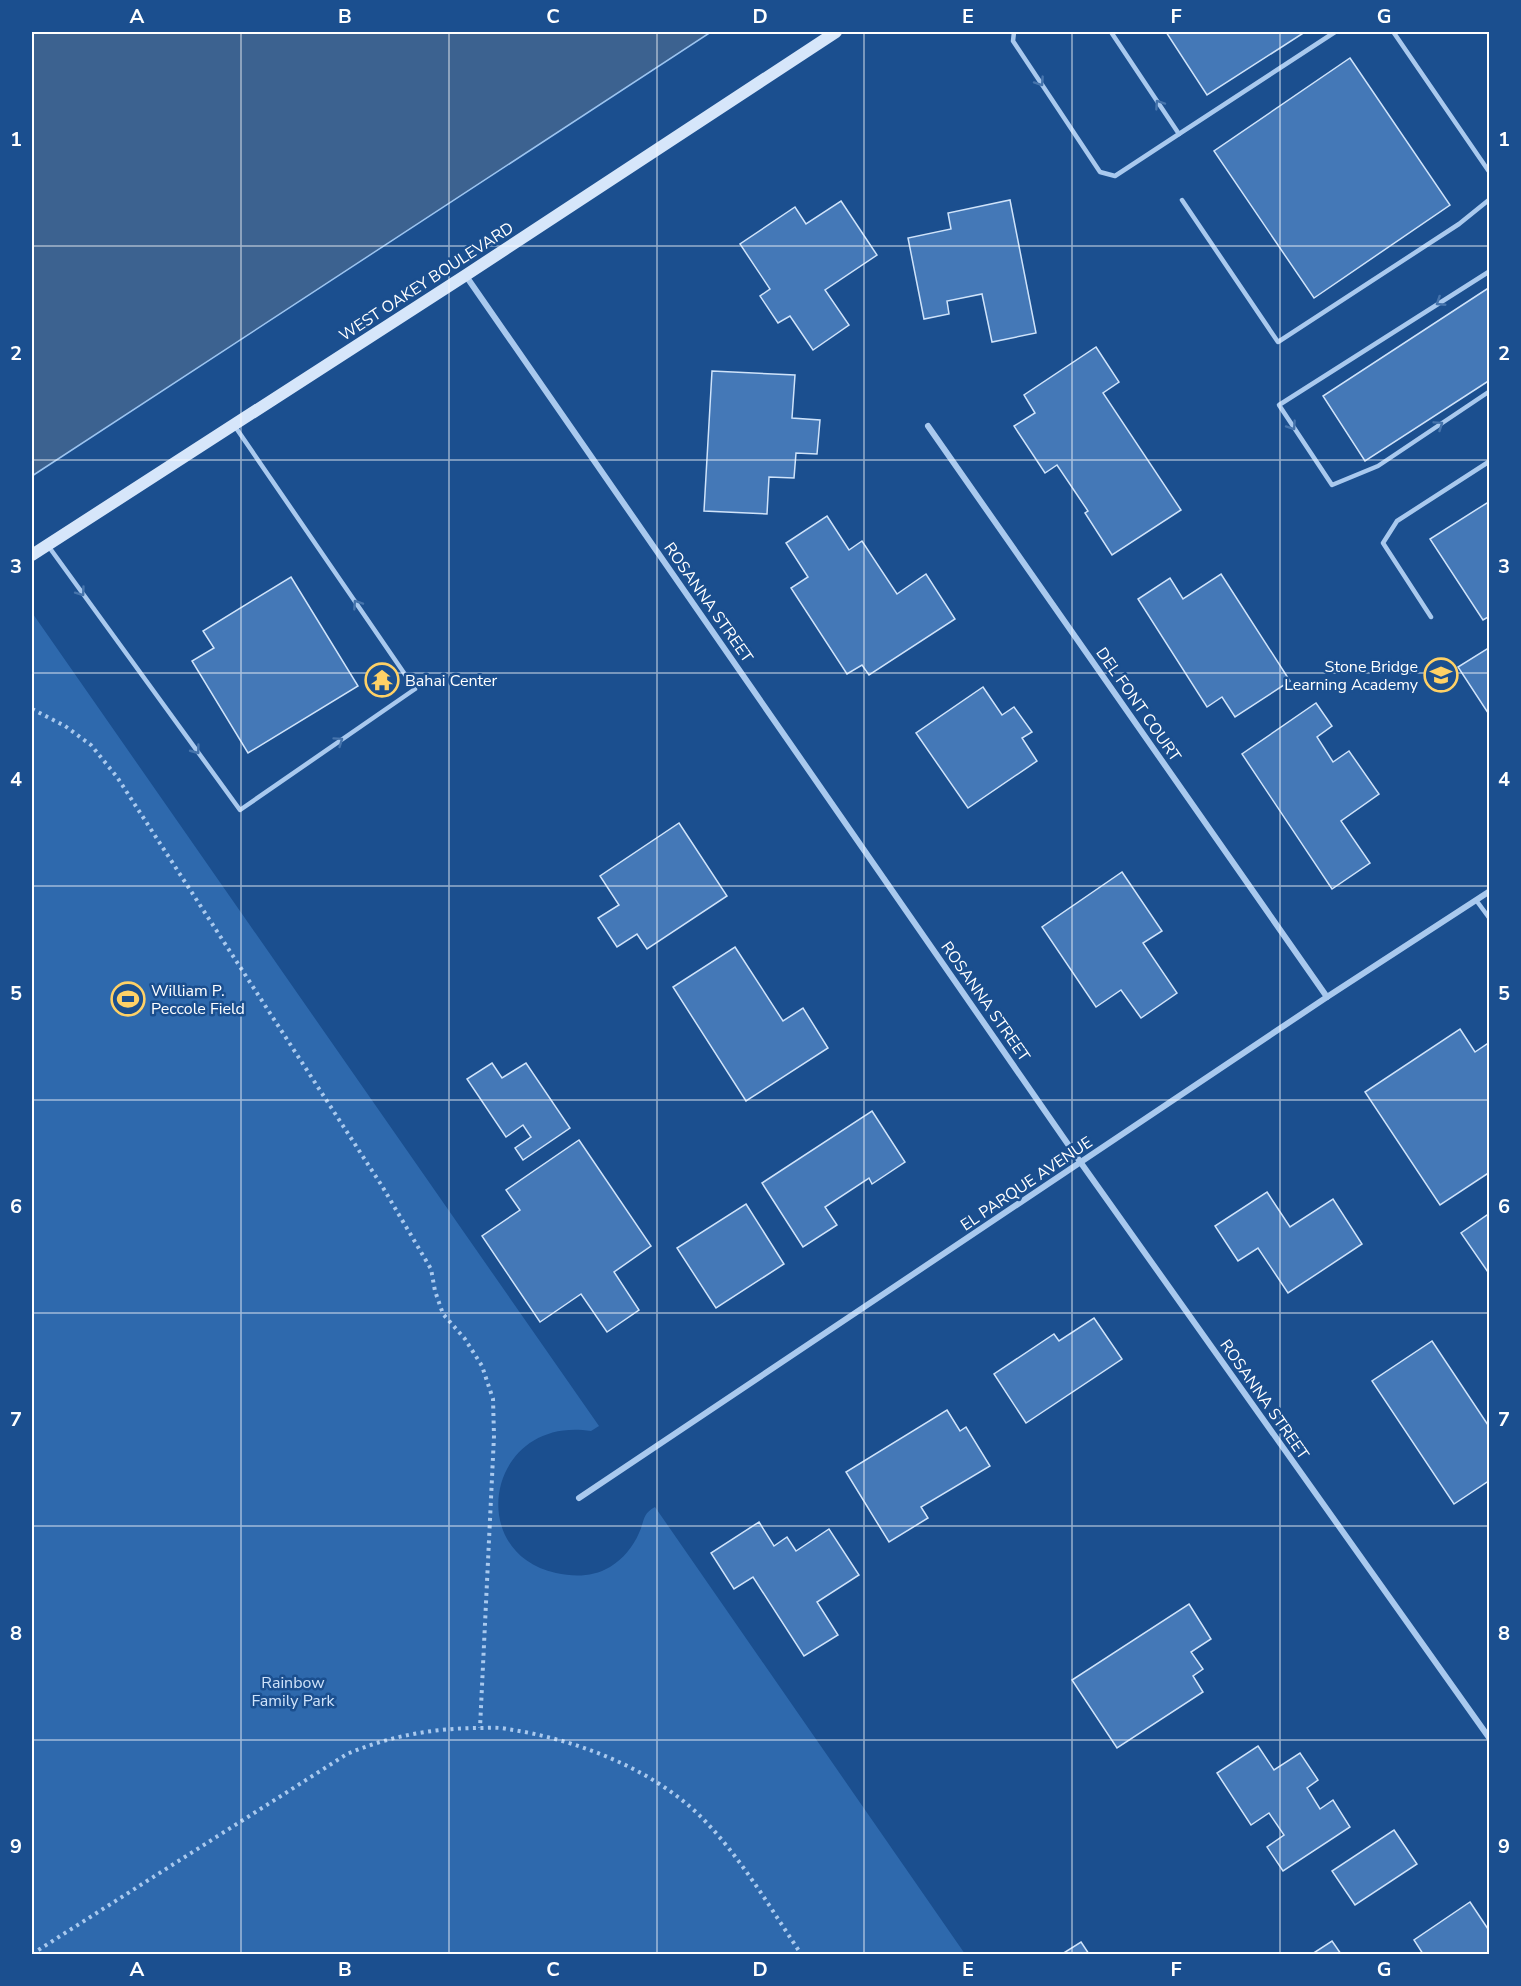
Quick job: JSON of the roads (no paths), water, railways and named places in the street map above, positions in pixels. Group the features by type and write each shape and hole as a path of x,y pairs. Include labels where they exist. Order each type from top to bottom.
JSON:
{"main road":[{"name":"WEST OAKEY BOULEVARD","path":"32,555 466,275 836,32"}],"street":[{"name":"ROSANNA STREET","path":"466,275 1081,1163 1490,1739"},
{"name":"DEL FONT COURT","path":"928,426 1327,997"},
{"name":"EL PARQUE AVENUE","path":"579,1498 1327,997 1490,891"}],"lane":[{"path":"1014,32 1013,41 1100,172 1115,176 1335,32"},
{"path":"1111,32 1179,134"},
{"path":"1394,33 1490,172"},
{"path":"1182,200 1278,342 1459,224 1490,199"},
{"path":"1490,271 1279,405 1332,485 1378,466 1490,392"},
{"path":"47,545 240,810 415,689 234,425"},
{"path":"1431,617 1383,543 1397,521 1490,461"},
{"path":"1476,900 1490,919"}],"place":[{"name":"Stone Bridge Learning Academy","path":"1441,675"},
{"name":"Bahai Center","path":"382,680"},
{"name":"William P. Peccole Field","path":"128,999"}],"park label":[{"name":"Rainbow Family Park","path":"293,1691"}]}
